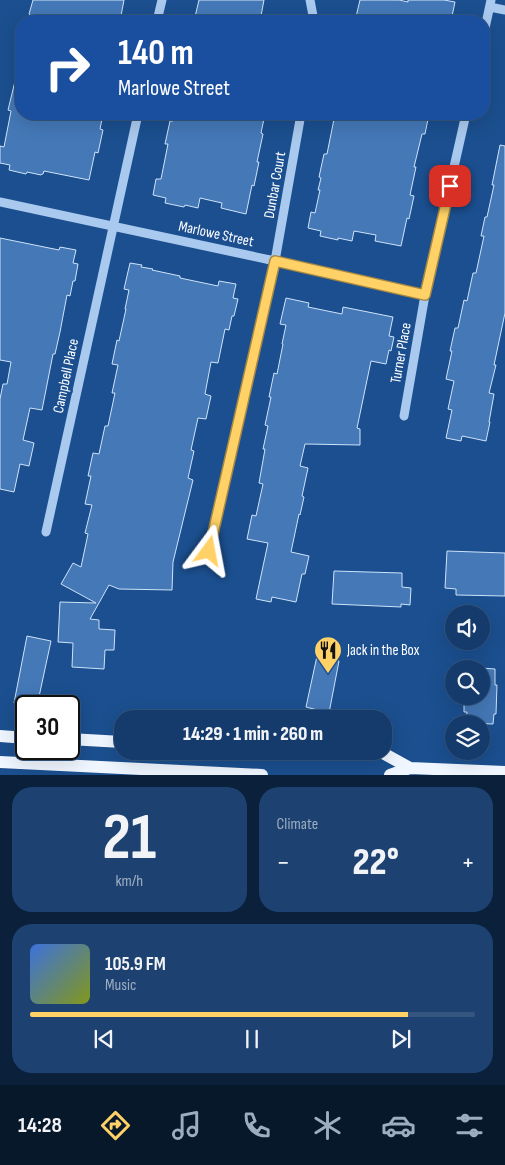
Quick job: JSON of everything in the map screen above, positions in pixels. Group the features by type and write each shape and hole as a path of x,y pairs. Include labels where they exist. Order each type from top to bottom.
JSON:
{"main road":[{"path":"0,736 15,737"},
{"path":"80,740 114,742"},
{"path":"392,758 410,768"},
{"path":"0,762 262,775"},
{"path":"390,775 410,768 505,772"}],"street":[{"path":"158,15 162,0"},
{"path":"310,0 313,15"},
{"path":"490,3 505,10"},
{"name":"Campbell Place","path":"46,532 137,120"},
{"name":"Dunbar Court","path":"219,570 209,551 275,261 300,120"},
{"name":"Turner Place","path":"404,416 425,295 465,120"},
{"name":"Marlowe Street","path":"0,202 425,295"}],"building":[{"path":"33,0 124,0 121,15 29,14"},
{"path":"199,0 264,0 261,15 195,15"},
{"path":"360,0 399,0 408,2 408,0 444,0 455,2 452,15 356,15"},
{"path":"15,81 15,120 102,120 100,129 103,130 98,153 95,152 89,180 44,171 41,175 27,172 26,174 9,170 10,165 0,163 0,146 4,147 11,111 8,110"},
{"path":"264,120 257,162 259,162 246,214 221,208 222,203 200,198 198,208 165,203 166,198 153,195 156,179 161,179 168,144 165,144 170,121"},
{"path":"334,120 428,120 425,134 422,134 414,167 416,167 410,195 414,196 401,246 375,241 376,235 354,231 352,241 338,238 338,240 320,236 321,231 308,228 311,212 315,213 320,190 318,190 321,178 319,177 324,154 327,154"},
{"path":"500,145 505,146 505,313 489,393 494,394 486,441 462,436 461,441 446,438 452,410 448,409 454,381 446,379 455,328 458,328 464,300 467,301 473,273 476,273 484,236 481,236 494,185 492,185"},
{"path":"0,238 59,250 60,247 76,250 73,263 78,264 70,296 67,295 42,410 30,408 23,440 34,443 29,466 20,464 14,492 0,489 0,399 3,384 7,384 11,362 0,360"},
{"path":"130,263 180,276 180,278 218,286 219,281 236,284 233,298 238,299 229,330 225,329 218,363 211,362 205,394 211,396 206,419 198,418 191,450 194,451 188,478 193,480 173,562 172,590 119,589 109,585 90,619 99,620 99,629 115,630 114,650 105,650 104,669 72,667 73,643 58,642 60,602 96,603 61,584 73,563 81,567 88,534 85,533 92,505 85,504 91,476 88,476 93,453 99,454 105,426 108,426 115,393 112,393 118,365 112,364 126,309 129,290 124,289"},
{"path":"286,298 309,303 308,307 342,314 343,307 393,317 389,336 394,337 386,364 371,361 357,428 360,429 360,445 305,444 300,466 308,468 302,496 304,497 291,552 309,556 305,574 302,574 296,602 272,597 271,602 256,599 268,543 247,539 252,515 256,516 263,484 259,483 268,426 265,425 274,373 277,374 283,344 286,325 280,324"},
{"path":"447,551 505,553 505,596 456,595 456,589 445,588"},
{"path":"334,571 402,573 402,587 411,588 410,605 401,604 401,607 332,604"},
{"path":"27,636 51,641 39,695 16,695"},
{"path":"317,656 339,661 330,710 318,710 306,707"},
{"path":"490,669 495,669 495,685 497,685 496,714 494,714 493,724 490,724 490,715 467,715 467,712 464,712 464,705 490,705"}],"place":[{"name":"Jack in the Box","path":"328,674"}],"route":[{"path":"209,551 275,261 425,295 450,186"}]}
